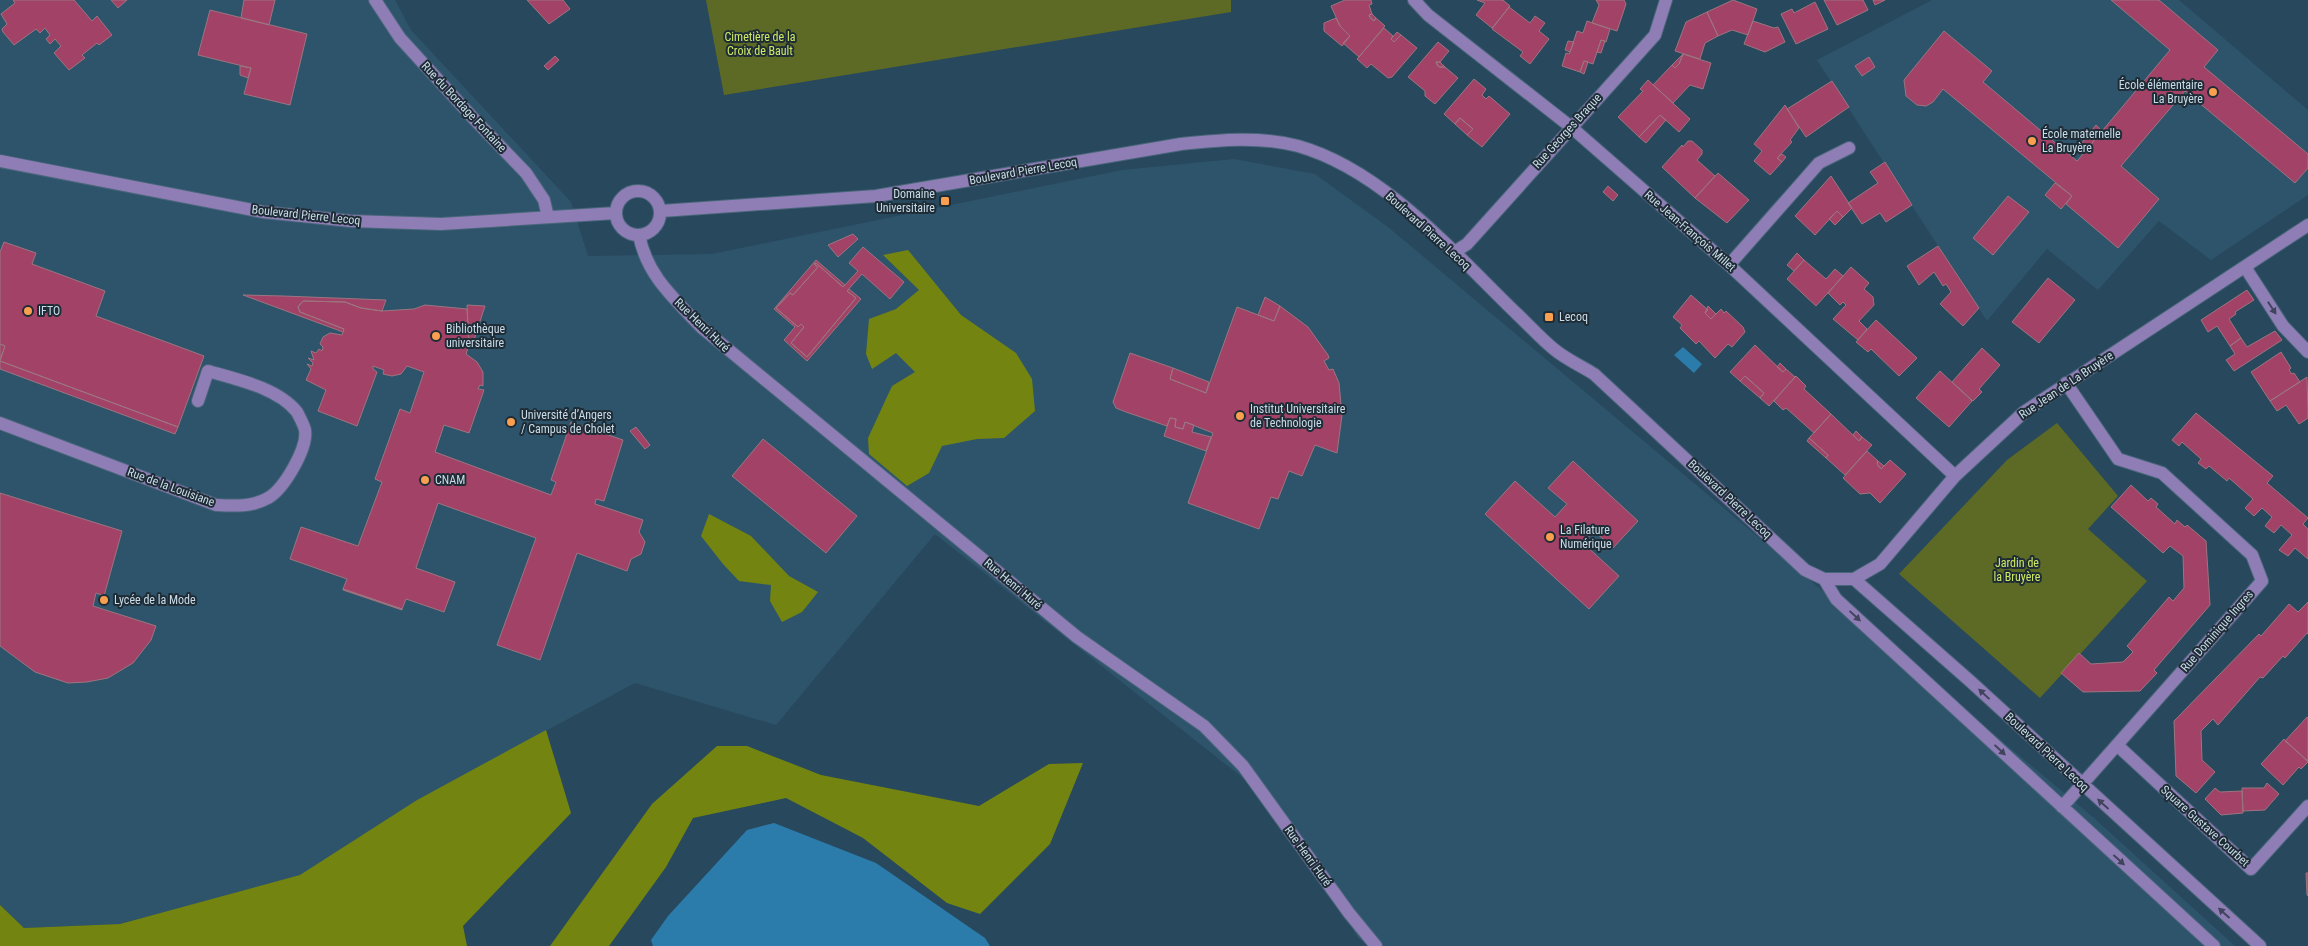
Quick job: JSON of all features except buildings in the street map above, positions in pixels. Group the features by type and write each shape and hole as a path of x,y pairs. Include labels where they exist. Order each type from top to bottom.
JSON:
{"street":[{"name":"Rue du Bordage Fontaine","path":"375,0 400,38 474,119 526,172 544,200 548,217"},
{"name":"Rue Jean-François Millet","path":"1414,0 1428,15 1571,127 1729,265 1955,476"},
{"name":"Rue Georges Braque","path":"1453,253 1467,244 1655,35 1666,0"},
{"name":"Boulevard Pierre Lecoq","path":"661,210 876,196 1181,144 1220,140 1257,140 1297,146 1328,157 1359,174 1396,200 1555,350 1594,374 1805,570 1824,579 1854,579 1867,593 1970,681 2260,946"},
{"path":"1729,265 1819,164 1849,148"},
{"name":"Boulevard Pierre Lecoq","path":"0,161 263,212 341,220 441,224 616,213"},
{"path":"633,191 648,193 659,203 661,210 660,218 653,230 640,235 626,232 617,220 616,213 620,199 633,191"},
{"name":"Rue Jean de La Bruyère","path":"1854,579 1880,564 1955,476 2024,412 2308,225"},
{"name":"Rue Henri Huré","path":"640,235 646,262 655,278 701,327 1077,637 1204,726 1243,766 1349,912 1376,946"},
{"path":"2245,268 2283,326 2308,352"},
{"name":"Rue de la Louisiane","path":"0,423 216,505 246,506 269,498 287,481 303,442 305,429 296,412 271,392 250,382 208,371 198,401"},
{"name":"Rue Dominique Ingres","path":"2062,807 2081,784 2118,746 2262,580 2252,555 2162,473 2118,459 2066,383"},
{"name":"Boulevard Pierre Lecoq","path":"1824,579 1836,599 2214,946"},
{"name":"Square Gustave Courbet","path":"2118,746 2251,869 2308,806"}],"shaded area":[{"path":"0,0 395,0 411,30 571,202 588,256 712,254 1122,170 1234,159 1315,174 1388,227 2094,818 2235,946 1372,946 1358,938 1282,809 935,534 776,725 635,683 417,800 301,875 120,924 24,928 0,905"},
{"path":"1932,0 2179,0 2308,110 2308,195 2211,260 2159,221 2098,290 2047,249 1987,321 1817,60"}],"green space":[{"name":"Cimetière de la Croix de Bault","path":"706,0 1231,0 1231,12 724,95"},
{"path":"908,250 961,315 1016,353 1032,379 1035,411 1004,438 977,439 942,446 929,473 907,486 869,454 868,438 892,386 915,372 896,353 872,369 866,354 869,319 896,309 919,290 883,255"},
{"name":"Jardin de la Bruyère","path":"2057,423 2118,496 2088,529 2147,581 2040,698 1899,574 2007,460"},
{"path":"709,514 751,536 789,576 818,592 802,612 782,622 770,601 771,585 739,581 701,536"},
{"path":"546,730 571,813 463,926 467,946 0,946 0,905 24,928 120,924 300,875 417,800"},
{"path":"717,746 747,746 821,775 979,806 1049,764 1083,763 1050,844 980,914 947,903 863,838 786,798 693,818 666,867 609,946 550,946 652,804"}],"water":[{"path":"1683,347 1702,364 1694,373 1674,355"},
{"path":"774,823 876,863 985,938 990,946 653,946 651,940 668,916 747,830"}],"place":[{"name":"École élémentaire La Bruyère","path":"2213,92"},
{"name":"École maternelle La Bruyère","path":"2032,141"},
{"name":"Domaine Universitaire","path":"945,201"},
{"name":"IFTO","path":"28,311"},
{"name":"Lecoq","path":"1549,317"},
{"name":"Bibliothèque universitaire","path":"436,336"},
{"name":"Institut Universitaire de Technologie","path":"1240,416"},
{"name":"Université d’Angers / Campus de Cholet","path":"511,422"},
{"name":"CNAM","path":"425,480"},
{"name":"La Filature Numérique","path":"1550,537"},
{"name":"Lycée de la Mode","path":"104,600"}]}
